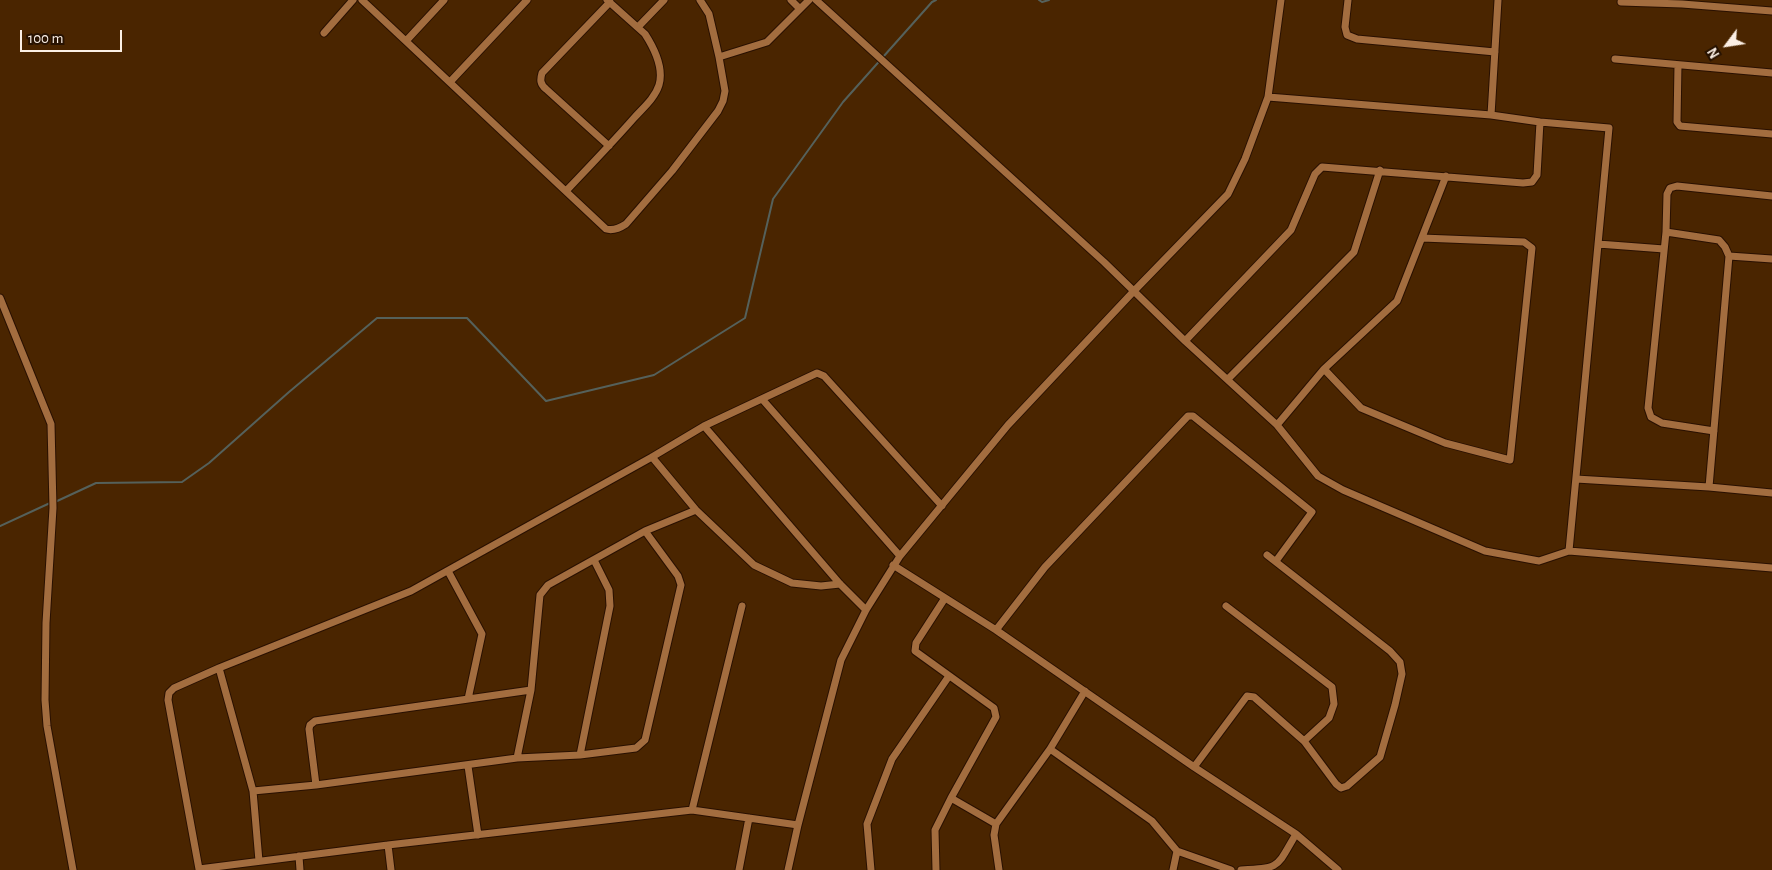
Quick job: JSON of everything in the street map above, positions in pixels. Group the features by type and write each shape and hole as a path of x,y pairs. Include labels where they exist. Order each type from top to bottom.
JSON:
{"street":[{"path":"324,33 353,0"},
{"path":"362,0 606,229 610,230 626,224 672,171 723,102 725,91 719,56 709,14 700,0"},
{"path":"406,42 444,0"},
{"path":"450,82 527,0"},
{"path":"638,27 664,0"},
{"path":"791,0 800,9"},
{"path":"719,56 767,42 809,0"},
{"path":"816,0 885,65 1104,262 1185,341 1278,425 1318,476 1343,490 1485,551 1538,561 1569,551 1772,568"},
{"path":"788,870 841,660 866,610 900,556 1008,425 1228,194 1268,97 1280,0"},
{"path":"1348,0 1345,28 1347,35 1357,39 1495,52"},
{"path":"1491,115 1498,0"},
{"path":"566,191 609,146 654,96 659,85 660,77 654,51 645,34 609,1 542,72 540,78 546,89 609,146"},
{"path":"1621,2 1682,2 1772,11"},
{"path":"1615,59 1772,73"},
{"path":"1678,65 1677,122 1680,126 1772,134"},
{"path":"1268,97 1491,115 1540,122 1609,128 1569,551"},
{"path":"1185,341 1291,230 1317,170 1322,167 1380,170 1523,183 1532,182 1538,175 1540,122"},
{"path":"1228,379 1354,252 1380,170"},
{"path":"1278,425 1324,368 1397,301 1446,176"},
{"path":"1714,431 1662,423 1651,417 1648,408 1666,232 1667,194 1670,188 1677,186 1772,196"},
{"path":"1666,232 1719,240 1729,256 1709,487"},
{"path":"1324,368 1361,408 1445,443 1510,460 1532,248 1524,242 1422,238"},
{"path":"1598,244 1664,249"},
{"path":"1729,256 1772,259"},
{"path":"0,298 51,424 53,508 46,623 45,700 47,726 73,870"},
{"path":"798,825 692,810 388,845 195,870 168,700 169,693 174,688 220,668 411,591 704,426 816,373 824,376 942,506"},
{"path":"762,400 900,556"},
{"path":"996,630 1045,567 1188,416 1193,416 1312,512 1276,561"},
{"path":"704,426 840,584 866,610"},
{"path":"652,457 696,510 754,566 792,583 821,586 840,584"},
{"path":"1576,479 1772,493"},
{"path":"517,758 531,690 540,595 548,586 644,531 696,510"},
{"path":"253,791 468,766 517,758 580,755 636,748 645,740 681,585 678,576 644,531"},
{"path":"1194,767 1247,696 1254,697 1304,740 1336,784 1341,788 1347,786 1380,757 1396,705 1402,674 1400,662 1390,651 1267,555"},
{"path":"580,755 610,606 609,590 594,560"},
{"path":"893,566 996,630 1194,767 1296,834 1338,870"},
{"path":"448,570 482,634 468,699"},
{"path":"936,870 935,830 996,717 994,708 915,651 916,643 945,598"},
{"path":"692,810 742,606"},
{"path":"1226,606 1332,687 1334,704 1329,718 1304,740"},
{"path":"220,668 253,791 259,861"},
{"path":"871,870 867,824 892,759 949,676"},
{"path":"316,785 309,729 310,725 315,721 531,690"},
{"path":"999,870 994,835 996,824 1050,748 1085,691"},
{"path":"1050,748 1152,821 1177,850 1232,870"},
{"path":"468,766 478,835"},
{"path":"951,798 996,824"},
{"path":"739,870 749,818"},
{"path":"1241,870 1273,867 1279,863 1296,834"},
{"path":"388,845 391,870"},
{"path":"1173,870 1177,850"},
{"path":"299,856 300,870"}],"waterway":[{"path":"55,502 96,483 182,482 209,463 377,318 467,318 546,401 654,375 745,318 773,199 843,102 932,2 936,0"},
{"path":"1039,0 1042,2 1049,0"},
{"path":"0,526 50,503"}]}
